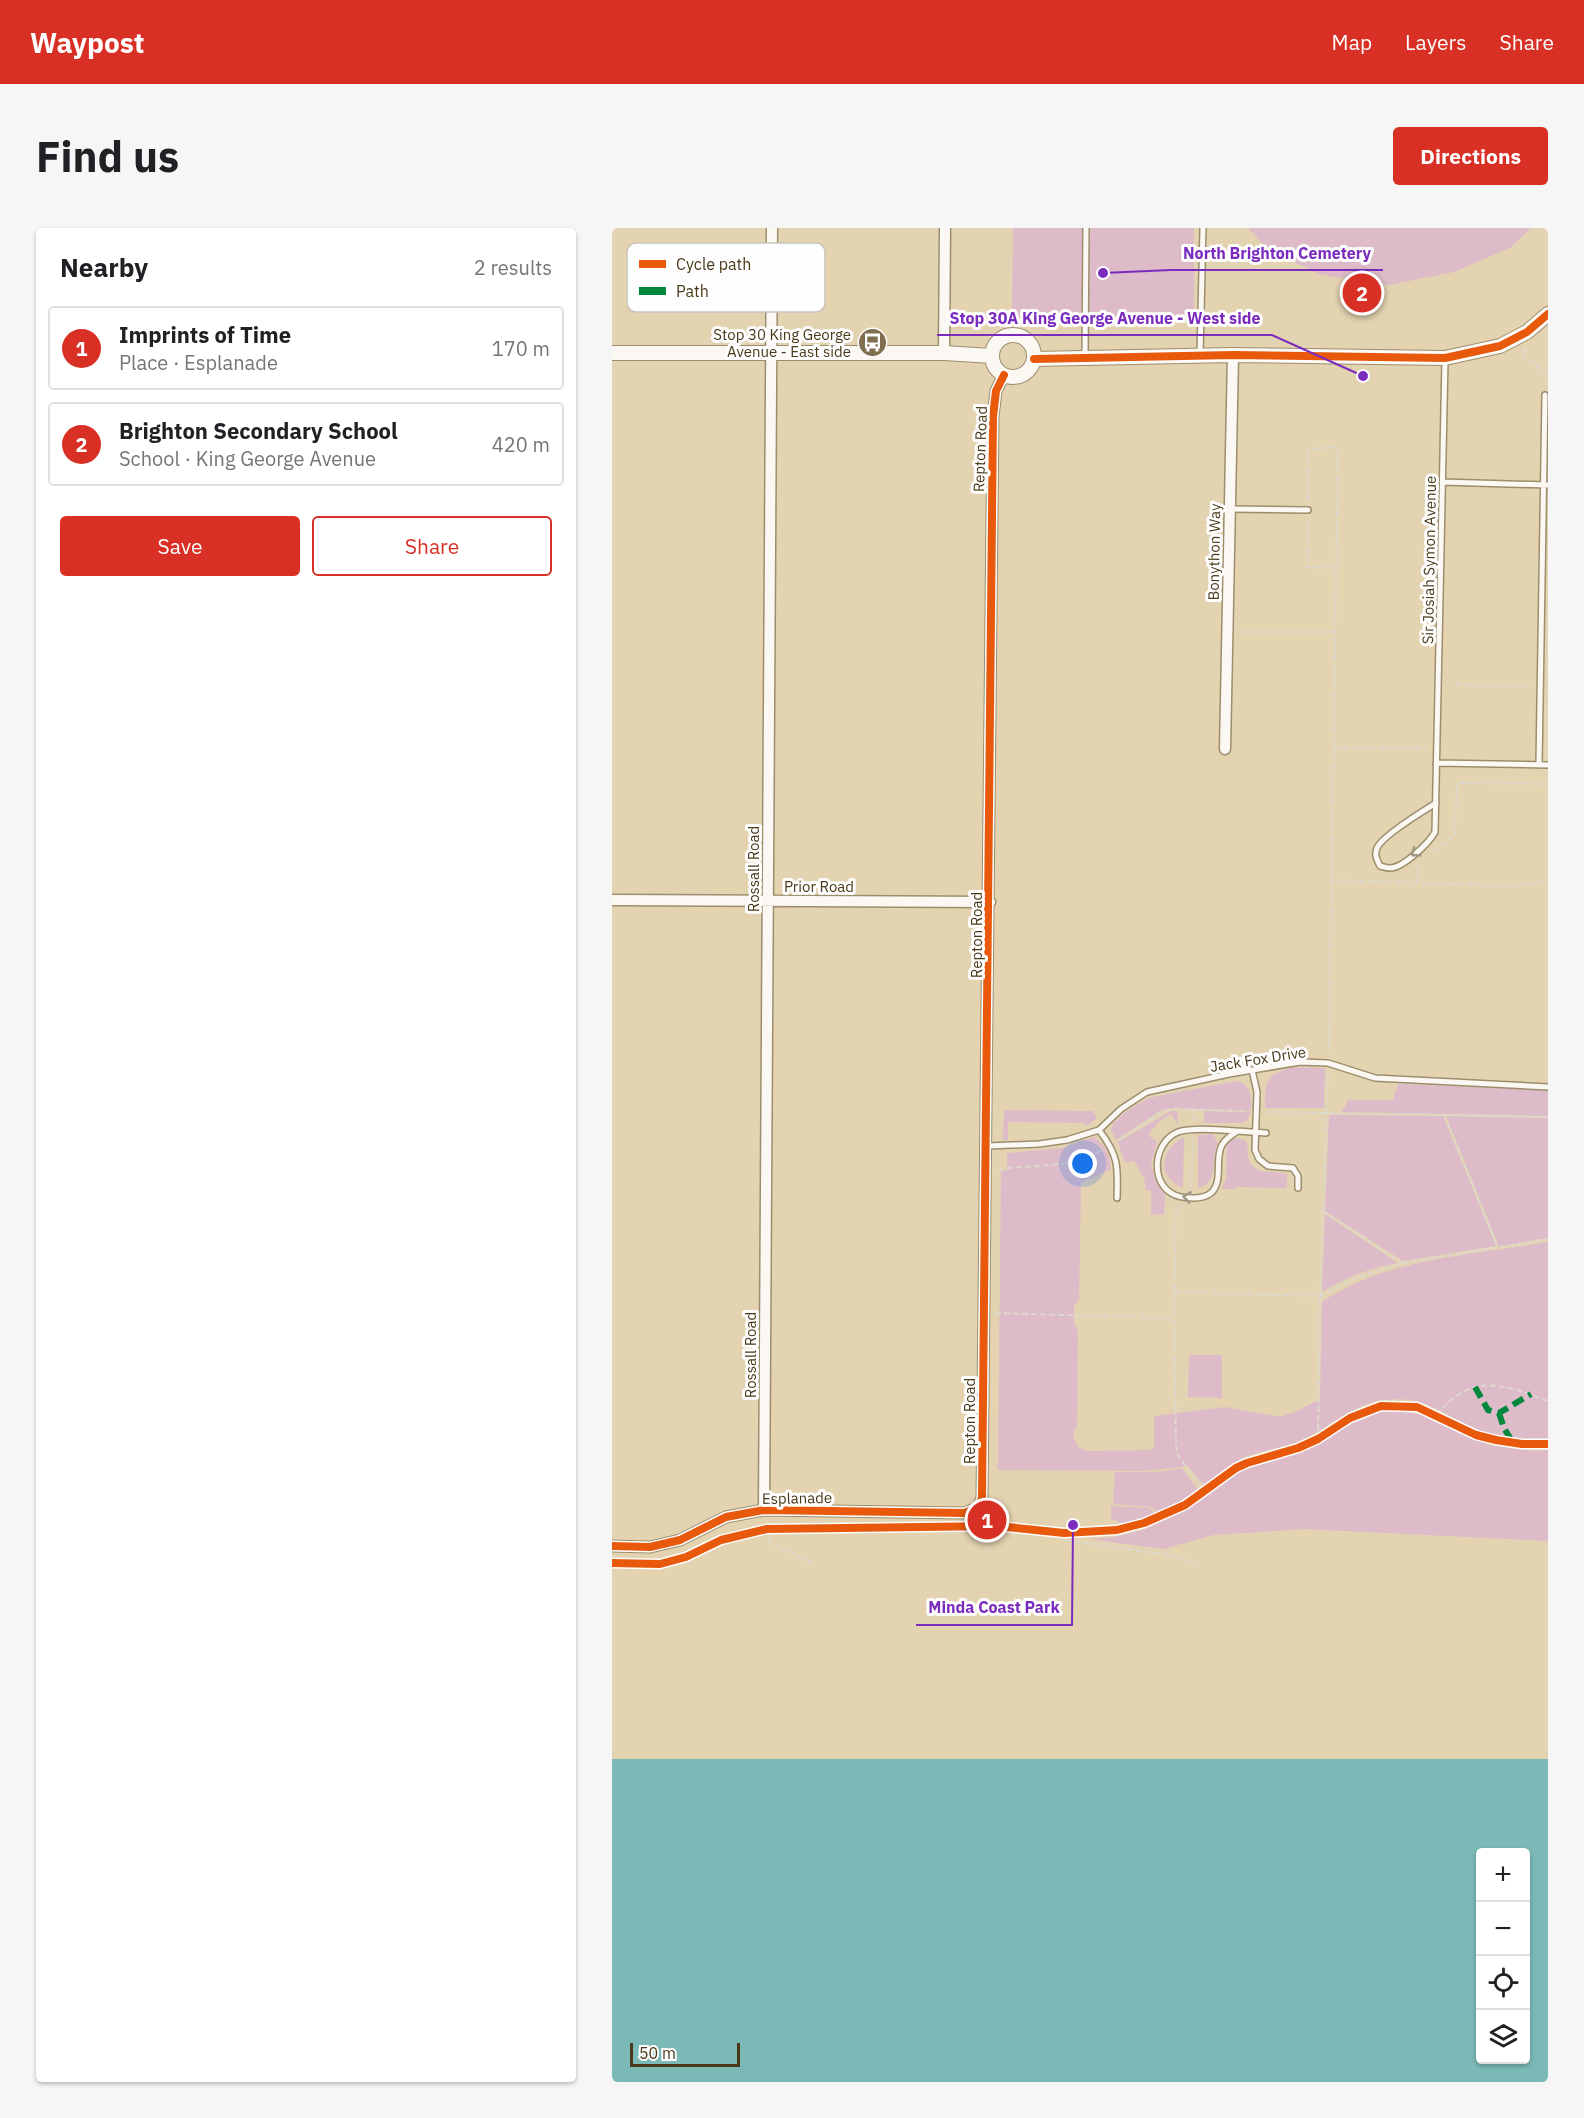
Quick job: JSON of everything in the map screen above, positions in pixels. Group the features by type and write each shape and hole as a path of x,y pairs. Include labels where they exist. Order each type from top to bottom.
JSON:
{"street":[{"name":"Rossall Road","path":"772,228 772,243"},
{"path":"944,353 945,228"},
{"name":"Rossall Road","path":"764,1510 771,312"},
{"path":"1034,359 1200,356 1445,358 1500,346 1527,332 1548,314"},
{"path":"1010,336 1017,336 1033,348 1034,359 1031,369 1019,377 1004,375 997,370 992,356 997,343 1010,336"},
{"path":"612,353 944,353 992,356"},
{"name":"Bonython Way","path":"1225,749 1233,356"},
{"name":"Repton Road","path":"982,1498 990,902 993,417 996,391 1004,375"},
{"name":"Prior Road","path":"612,900 990,902"},
{"name":"Esplanade","path":"612,1546 650,1547 680,1540 726,1516 764,1510 964,1513 978,1508 982,1498"}],"lane":[{"path":"1085,358 1086,228"},
{"path":"1200,356 1203,228"},
{"name":"Sir Josiah Symon Avenue","path":"1436,803 1383,839 1376,848 1376,858 1380,866 1391,868 1400,865 1430,841 1435,832 1436,803 1436,763 1445,358"},
{"path":"1539,765 1546,485 1545,395"},
{"path":"1442,482 1546,485"},
{"path":"1230,509 1308,510"},
{"path":"1436,763 1548,765"},
{"name":"Jack Fox Drive","path":"985,1146 1039,1144 1067,1140 1099,1130 1121,1109 1147,1092 1300,1062 1328,1063 1375,1078 1548,1087"},
{"path":"1252,1070 1257,1092 1255,1150 1259,1160 1268,1166 1293,1168 1298,1176 1298,1188"},
{"path":"1099,1130 1111,1145 1118,1165 1117,1198"},
{"path":"1236,1132 1224,1142 1220,1150 1216,1186 1210,1194 1190,1198 1171,1193 1162,1184 1157,1170 1158,1156 1166,1140 1179,1132 1193,1130 1266,1133"}],"path":[{"path":"1521,354 1548,375"},
{"path":"1308,1443 1322,1437 1320,1296 1332,880 1338,447"},
{"path":"1228,632 1335,632"},
{"path":"1455,685 1533,686"},
{"path":"1334,747 1430,749"},
{"path":"1427,857 1455,835 1456,783 1548,784"},
{"path":"1417,884 1418,864"},
{"path":"1332,880 1507,886 1548,882"},
{"path":"1194,1110 1190,1209 1176,1208 1174,1318 1177,1454 1204,1491"},
{"path":"1444,1114 1498,1248"},
{"path":"1323,1211 1402,1263"},
{"path":"1175,1292 1320,1296 1356,1278 1402,1263 1548,1239"},
{"path":"983,1313 1174,1318"},
{"path":"1437,1415 1448,1400 1465,1390 1484,1385 1499,1385 1520,1390 1548,1401"},
{"path":"1427,1411 1445,1419"},
{"path":"1194,1498 1211,1485"},
{"path":"764,1510 769,1542 813,1563"},
{"path":"755,1531 778,1528"},
{"path":"1053,1532 1068,1533 1064,1540 1163,1554 1200,1564"}],"shaded area":[{"path":"1013,228 1194,228 1194,319 1012,318"},
{"path":"1248,228 1531,228 1510,248 1454,272 1389,285 1322,275 1268,250"},
{"path":"1293,1067 1325,1068 1324,1108 1265,1108 1265,1091 1268,1080 1277,1073"},
{"path":"1235,1081 1247,1088 1251,1096 1251,1111 1169,1108 1160,1111 1116,1140 1111,1130 1113,1124 1124,1113 1148,1098"},
{"path":"1398,1084 1548,1090 1548,1116 1342,1112 1348,1100 1393,1100"},
{"path":"1004,1110 1093,1111 1097,1118 1087,1126 1082,1123 1008,1122 1008,1140 1003,1140"},
{"path":"1171,1111 1178,1111 1177,1124 1171,1114 1159,1122 1148,1135 1157,1142 1151,1163 1155,1180 1165,1194 1164,1215 1151,1214 1151,1191 1146,1190 1144,1178 1134,1161 1125,1163 1118,1142"},
{"path":"1204,1111 1251,1112 1247,1120 1242,1123 1204,1123"},
{"path":"1329,1115 1443,1116 1496,1246 1403,1261 1325,1211"},
{"path":"1446,1116 1548,1118 1548,1238 1499,1247"},
{"path":"1213,1134 1218,1143 1212,1175 1205,1185 1198,1188 1198,1135"},
{"path":"1094,1137 1107,1151 1111,1169 1081,1183 1079,1300 1074,1305 1074,1323 1078,1331 1077,1427 1073,1431 1078,1447 1088,1451 1150,1450 1154,1448 1154,1416 1225,1407 1280,1417 1295,1412 1320,1399 1322,1302 1347,1287 1402,1267 1431,1260 1548,1242 1548,1439 1514,1438 1488,1434 1428,1405 1410,1400 1392,1399 1362,1406 1297,1442 1239,1460 1204,1486 1188,1466 1145,1471 998,1470 1001,1171 1007,1170 1007,1153 1062,1148"},
{"path":"1184,1137 1183,1188 1168,1177 1164,1163 1170,1149"},
{"path":"1238,1138 1246,1141 1249,1160 1256,1169 1287,1174 1287,1188 1222,1189 1226,1178 1227,1145"},
{"path":"1325,1214 1398,1263 1359,1274 1322,1292"},
{"path":"1189,1355 1222,1355 1222,1398 1188,1397"},
{"path":"1397,1410 1428,1416 1488,1445 1535,1451 1548,1450 1548,1541 1304,1529 1214,1535 1163,1549 1088,1539 1113,1537 1143,1530 1186,1510 1230,1475 1306,1449 1364,1416 1379,1411"},
{"path":"1182,1468 1198,1490 1166,1510 1157,1513 1152,1507 1113,1504 1115,1472 1157,1472"},
{"path":"1111,1506 1149,1508 1156,1514 1124,1524 1111,1519"}],"water":[{"path":"612,1759 1548,1759 1548,2082 612,2082"}],"marked path":[{"path":"1475,1387 1488,1410 1499,1413 1531,1394"},
{"path":"1499,1413 1504,1428 1513,1443"}],"cycle path":[{"path":"1034,359 1233,355 1445,358 1500,346 1527,332 1548,314"},
{"path":"612,1546 650,1547 680,1540 726,1517 764,1510 964,1513 978,1508 982,1498 993,417 996,391 1004,375"},
{"path":"612,1563 660,1564 686,1557 721,1540 767,1529 998,1526 1064,1533 1117,1530 1144,1523 1185,1505 1236,1468 1298,1448 1318,1439 1350,1418 1381,1406 1417,1407 1476,1435 1496,1440 1522,1444 1548,1444"}],"place":[{"name":"North Brighton Cemetery","path":"1103,273"},
{"name":"Brighton Secondary School","path":"1362,293"},
{"name":"Stop 30 King George Avenue - East side","path":"872,343"},
{"name":"Stop 30A King George Avenue - West side","path":"1363,376"},
{"name":"Imprints of Time","path":"987,1520"},
{"name":"Minda Coast Park","path":"1073,1525"}]}
